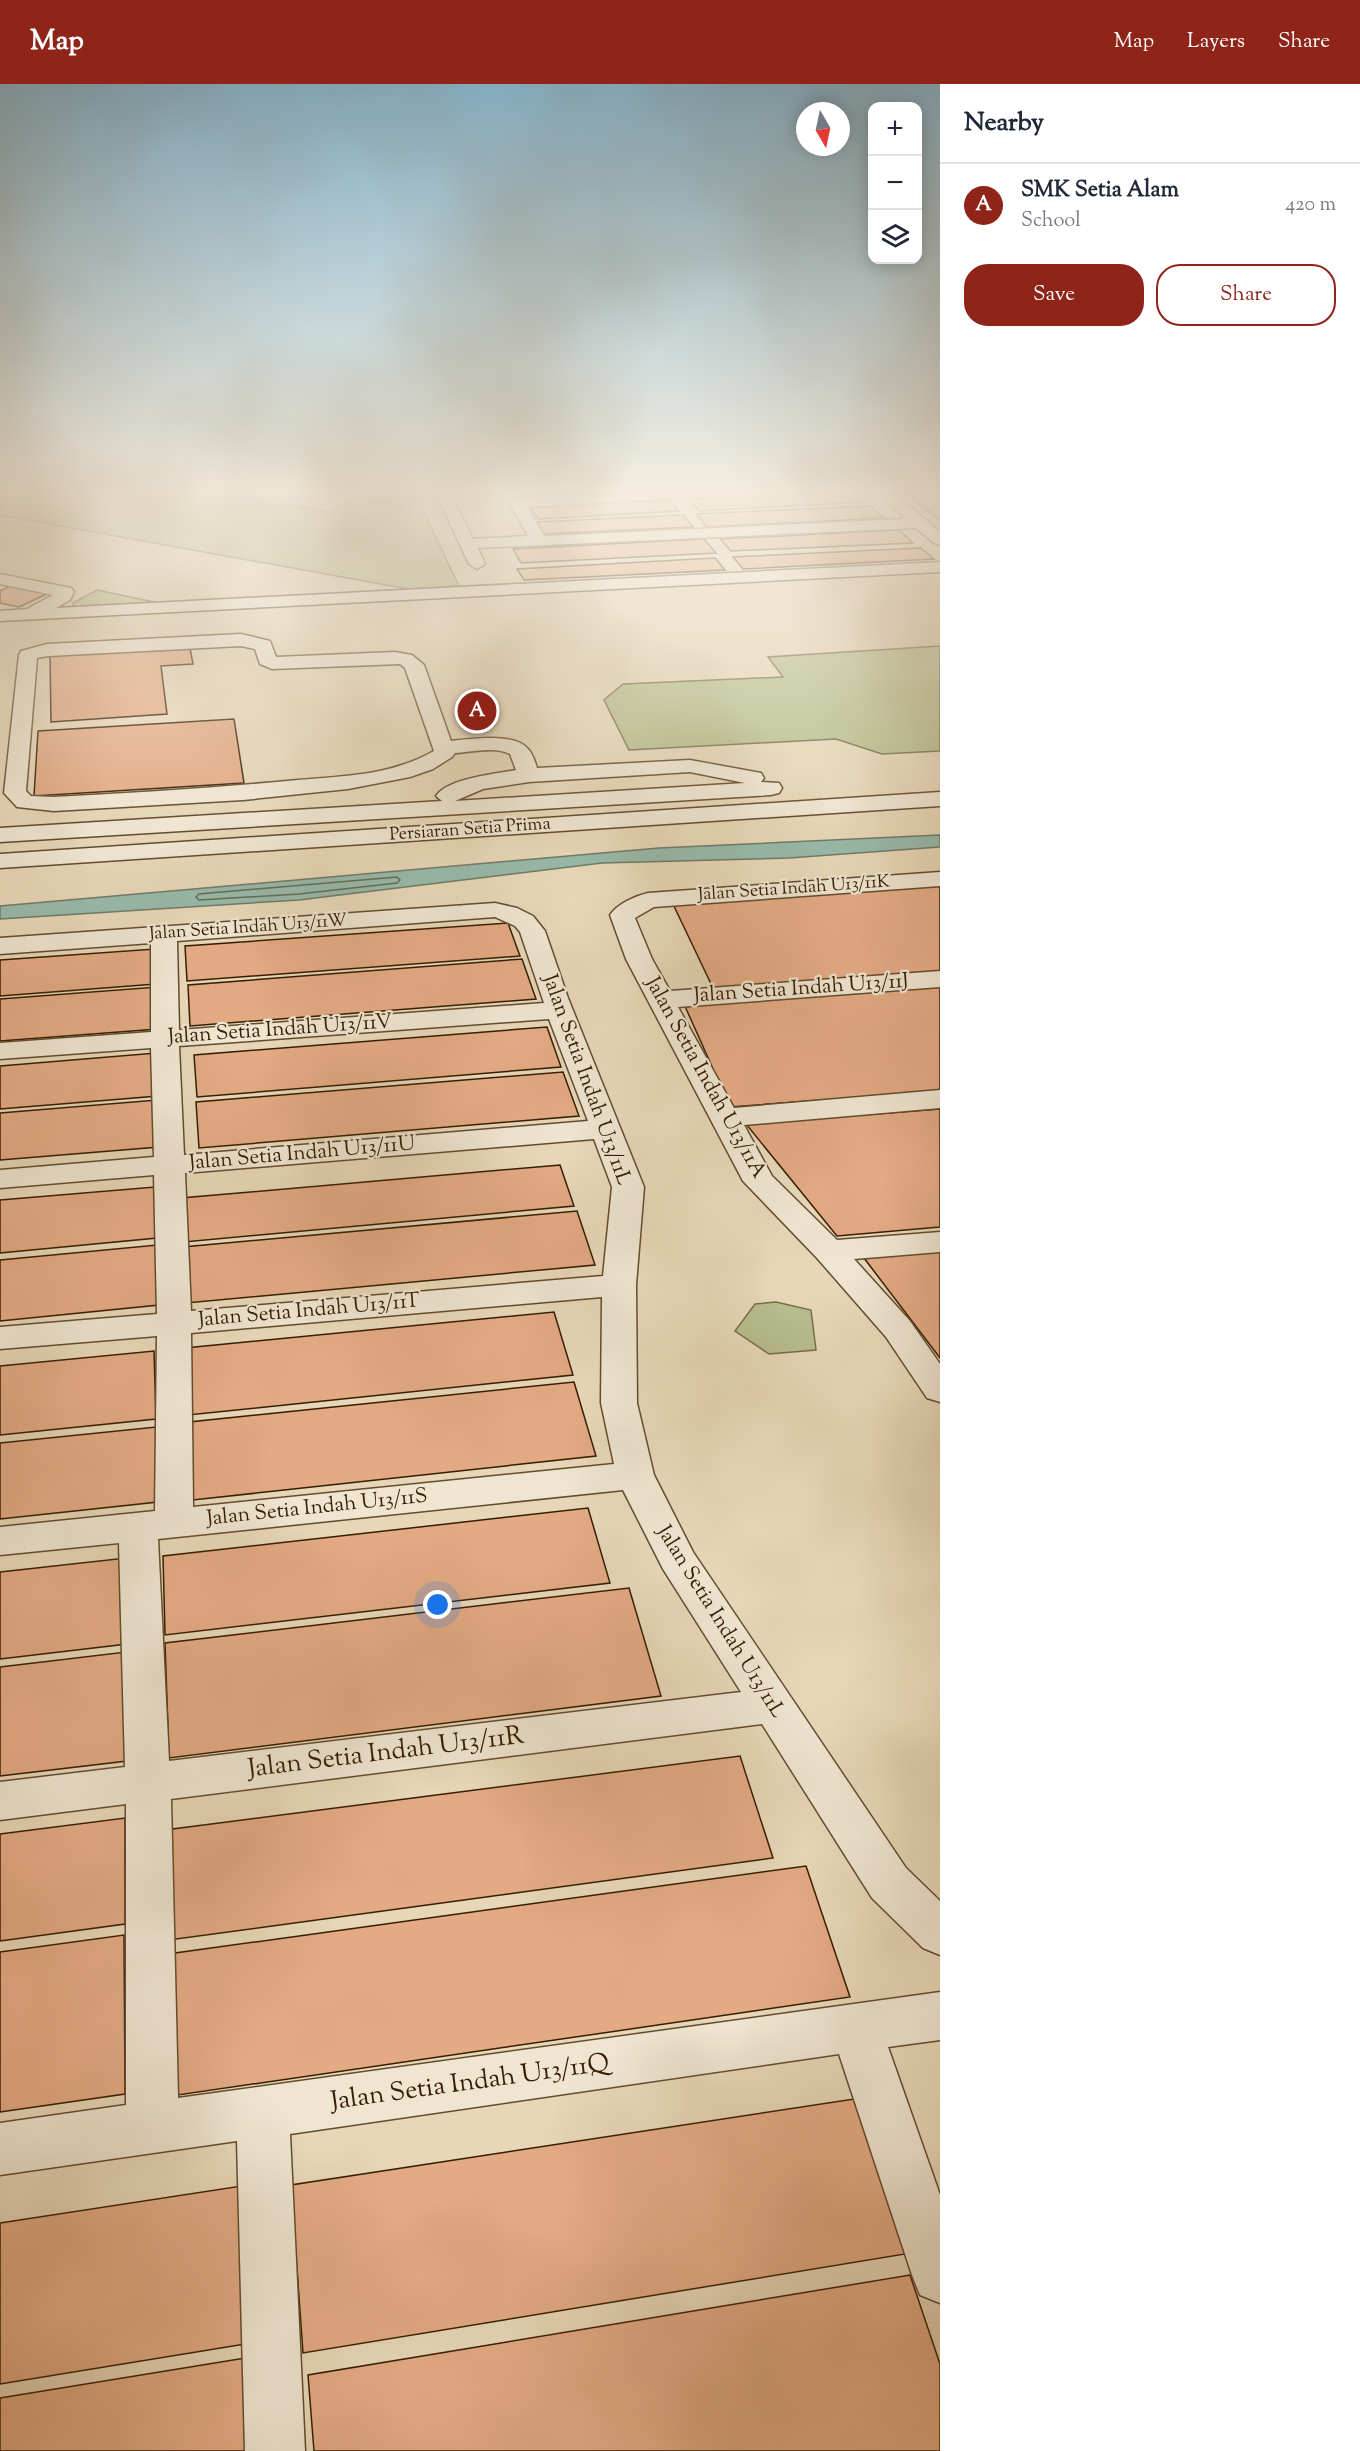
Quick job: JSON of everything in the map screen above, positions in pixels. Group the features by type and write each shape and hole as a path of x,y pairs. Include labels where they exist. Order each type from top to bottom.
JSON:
{"street":[{"path":"30,615 54,601"},
{"path":"0,616 289,601"},
{"path":"241,640 263,645 267,660 272,663 405,659 414,665 443,748 445,753 437,759 392,777 272,787 243,792 54,804 25,802 15,793 26,660 28,655 47,650 241,640"},
{"path":"421,808 478,783 529,775 518,750 513,747 501,745 443,748"},
{"name":"Persiaran Setia Prima","path":"0,835 789,787 705,767 690,766 529,775"},
{"path":"847,784 940,780"},
{"name":"Persiaran Setia Prima","path":"0,861 940,799"},
{"name":"Jalan Setia Indah U13/11K","path":"648,900 940,879"},
{"name":"Jalan Setia Indah U13/11A","path":"648,900 622,915 639,959 759,1181 829,1251 898,1329 940,1390"},
{"name":"Jalan Setia Indah U13/11W","path":"0,946 495,910"},
{"name":"Jalan Setia Indah U13/11L","path":"495,910 508,913 524,921 532,931 628,1187 619,1285 619,1403 635,1475 677,1559 771,1706 889,1883 940,1933"},
{"path":"152,2128 148,1782 156,1525 174,1323 168,1165 164,934"},
{"name":"Jalan Setia Indah U13/11J","path":"662,1000 940,979"},
{"name":"Jalan Setia Indah U13/11V","path":"0,1050 560,1010"},
{"path":"726,1118 940,1099"},
{"name":"Jalan Setia Indah U13/11U","path":"0,1179 605,1129"},
{"path":"829,1251 940,1242"},
{"name":"Jalan Setia Indah U13/11T","path":"0,1338 619,1285"},
{"name":"Jalan Setia Indah U13/11S","path":"0,1541 635,1475"},
{"name":"Jalan Setia Indah U13/11R","path":"0,1801 771,1706"},
{"name":"Jalan Setia Indah U13/11Q","path":"0,2149 940,2016"},
{"path":"856,2028 940,2275"},
{"path":"263,2112 275,2451"}],"green space":[{"path":"73,603 159,603 78,608 73,606"},
{"path":"940,646 940,751 882,754 836,739 629,750 604,700 623,684 783,677 768,657"},
{"path":"776,1302 811,1310 816,1350 769,1354 735,1331 755,1304"}],"water":[{"path":"940,835 940,847 789,858 602,863 299,900 0,919 0,906 659,848"}],"building":[{"path":"0,601 31,601 19,607"},
{"path":"190,648 193,664 161,666 167,714 51,722 50,656"},
{"path":"234,719 244,783 34,796 38,731"},
{"path":"937,884 940,888 940,973 713,988 672,902"},
{"path":"508,923 520,956 187,981 185,946"},
{"path":"155,949 156,984 0,996 0,960"},
{"path":"522,959 536,999 190,1026 188,985"},
{"path":"940,986 940,1091 730,1107 684,1004"},
{"path":"157,987 158,1029 0,1041 0,999"},
{"path":"547,1027 561,1067 197,1097 194,1055"},
{"path":"156,1053 158,1096 0,1109 0,1066"},
{"path":"563,1072 579,1116 199,1148 196,1102"},
{"path":"157,1100 159,1147 0,1160 0,1113"},
{"path":"940,1109 940,1227 837,1236 746,1124"},
{"path":"560,1165 574,1206 184,1242 181,1198"},
{"path":"155,1187 157,1238 0,1253 0,1200"},
{"path":"577,1211 595,1265 186,1303 183,1247"},
{"path":"157,1245 159,1305 0,1321 0,1260"},
{"path":"940,1251 940,1358 864,1258"},
{"path":"554,1312 573,1375 188,1415 185,1348"},
{"path":"154,1351 156,1419 0,1435 0,1366"},
{"path":"574,1382 596,1456 193,1500 189,1422"},
{"path":"156,1427 158,1502 0,1519 0,1443"},
{"path":"588,1508 610,1583 165,1635 163,1556"},
{"path":"126,1558 127,1644 0,1659 0,1572"},
{"path":"629,1588 661,1696 169,1758 165,1643"},
{"path":"126,1652 127,1761 0,1776 0,1667"},
{"path":"740,1756 773,1858 169,1940 165,1830"},
{"path":"125,1818 125,1924 0,1941 0,1834"},
{"path":"806,1866 850,1997 171,2096 168,1954"},
{"path":"124,1935 125,2094 0,2112 0,1952"},
{"path":"854,2099 905,2254 303,2353 291,2185"},
{"path":"248,2185 257,2342 0,2384 0,2223"},
{"path":"910,2275 940,2364 940,2451 314,2451 308,2375"},
{"path":"257,2356 263,2451 0,2451 0,2398"}],"place":[{"name":"SMK Setia Alam","path":"477,711"}]}
